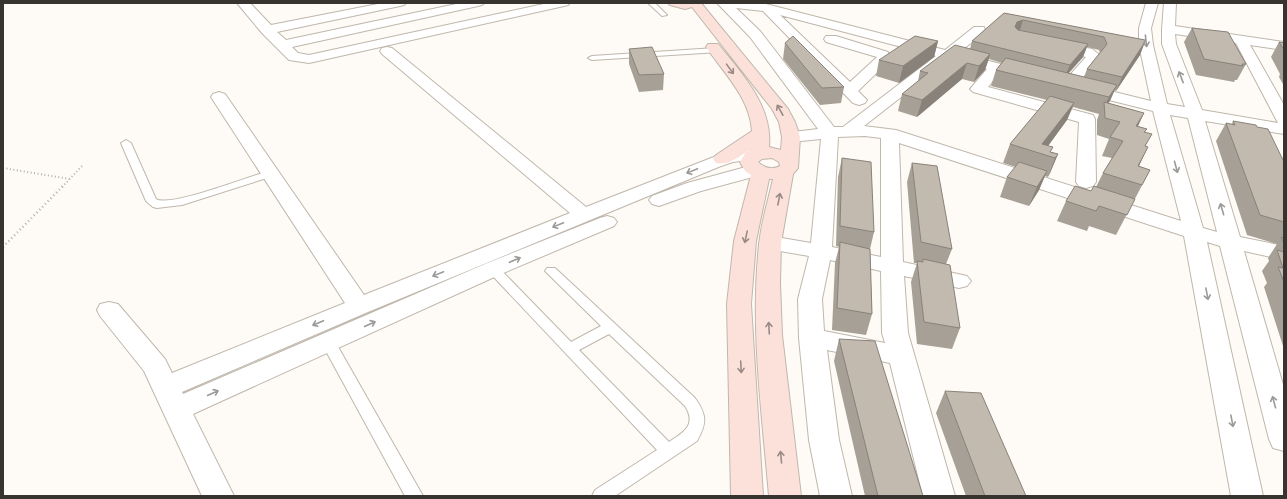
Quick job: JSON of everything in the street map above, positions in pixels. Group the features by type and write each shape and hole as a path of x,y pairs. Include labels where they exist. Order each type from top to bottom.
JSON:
{"main road":[{"path":"686,3 716,50 750,98 760,120 761,133 768,164 770,244 768,283 769,328 785,496"},
{"path":"686,3 773,98 787,122 791,137 768,164 745,241 740,298 739,334 747,496"},
{"path":"722,159 761,133"}],"street":[{"path":"244,3 267,30 294,57 314,59 564,3"},
{"path":"267,30 400,3"},
{"path":"282,45 478,3"},
{"path":"724,3 766,8 1040,78"},
{"path":"724,3 755,34 840,131"},
{"path":"1152,3 1145,28 1146,45 1160,108 1194,232 1247,496"},
{"path":"1170,3 1168,29 1169,44 1194,113 1231,242 1284,439"},
{"path":"766,8 860,101"},
{"path":"255,17 270,14"},
{"path":"794,15 817,36 883,55 884,58 850,90"},
{"path":"1168,29 1284,46"},
{"path":"836,496 824,440 812,338 810,299 821,251 840,131 979,30"},
{"path":"1241,40 1284,120"},
{"path":"1042,43 1094,54 1094,56 1069,85"},
{"path":"387,51 584,215"},
{"path":"997,67 978,88 1087,118 1086,182"},
{"path":"1054,82 1160,108 1284,129"},
{"path":"219,97 269,174 359,306"},
{"path":"791,137 840,131 870,130 890,134 1194,232 1231,242 1284,253"},
{"path":"890,134 892,267 895,333 939,496"},
{"path":"172,398 359,306 722,159 768,164"},
{"path":"172,398 328,342 493,269 681,192 768,164"},
{"path":"770,244 821,251 959,282"},
{"path":"109,310 155,366 172,398 218,496"},
{"path":"812,338 902,356"}],"lane":[{"path":"651,3 664,15"},
{"path":"592,58 716,50"},
{"path":"126,143 151,201 158,205 178,203 269,174"},
{"path":"493,269 668,451"},
{"path":"551,271 690,402 695,408 698,416 696,430 691,436 601,496"},
{"path":"570,348 610,327"},
{"path":"328,342 414,496"}],"path":[{"path":"3,247 83,165"},
{"path":"3,168 70,179"}],"building":[{"path":"1004,13 1145,40 1145,42 1122,77 1087,69 1107,44 1104,37 1023,20 1017,22 1015,27 1018,30 1088,44 1070,65 972,41"},
{"path":"1192,28 1228,32 1246,64 1242,64 1243,66 1204,59"},
{"path":"793,36 844,87 822,88 785,43"},
{"path":"915,36 938,41 903,66 879,60"},
{"path":"1279,42 1284,43 1284,50"},
{"path":"955,45 990,54 979,66 967,63 922,100 902,94 928,73 920,71"},
{"path":"652,47 664,74 639,75 629,49"},
{"path":"1006,58 1117,85 1109,97 996,70"},
{"path":"1050,96 1074,103 1042,144 1053,147 1050,152 1058,154 1055,158 1010,144"},
{"path":"1104,102 1144,113 1136,126 1147,129 1144,132 1152,134 1145,146 1148,147 1138,166 1150,170 1142,185 1103,173 1123,141 1110,137 1120,122 1105,118"},
{"path":"1233,121 1256,125 1257,127 1268,129 1284,162 1284,222 1260,215 1226,123 1235,125"},
{"path":"842,158 871,162 874,232 840,226"},
{"path":"1019,162 1047,171 1037,187 1007,177"},
{"path":"912,163 937,166 952,249 921,242"},
{"path":"1075,186 1091,191 1094,186 1135,199 1127,215 1099,206 1096,211 1066,201"},
{"path":"840,242 870,249 872,314 837,308"},
{"path":"1277,250 1284,252 1284,282 1278,267 1283,268"},
{"path":"923,259 950,265 960,328 924,322 917,261 923,262"},
{"path":"839,339 875,341 923,496 878,496"},
{"path":"945,391 981,393 1026,496 985,496"}]}
